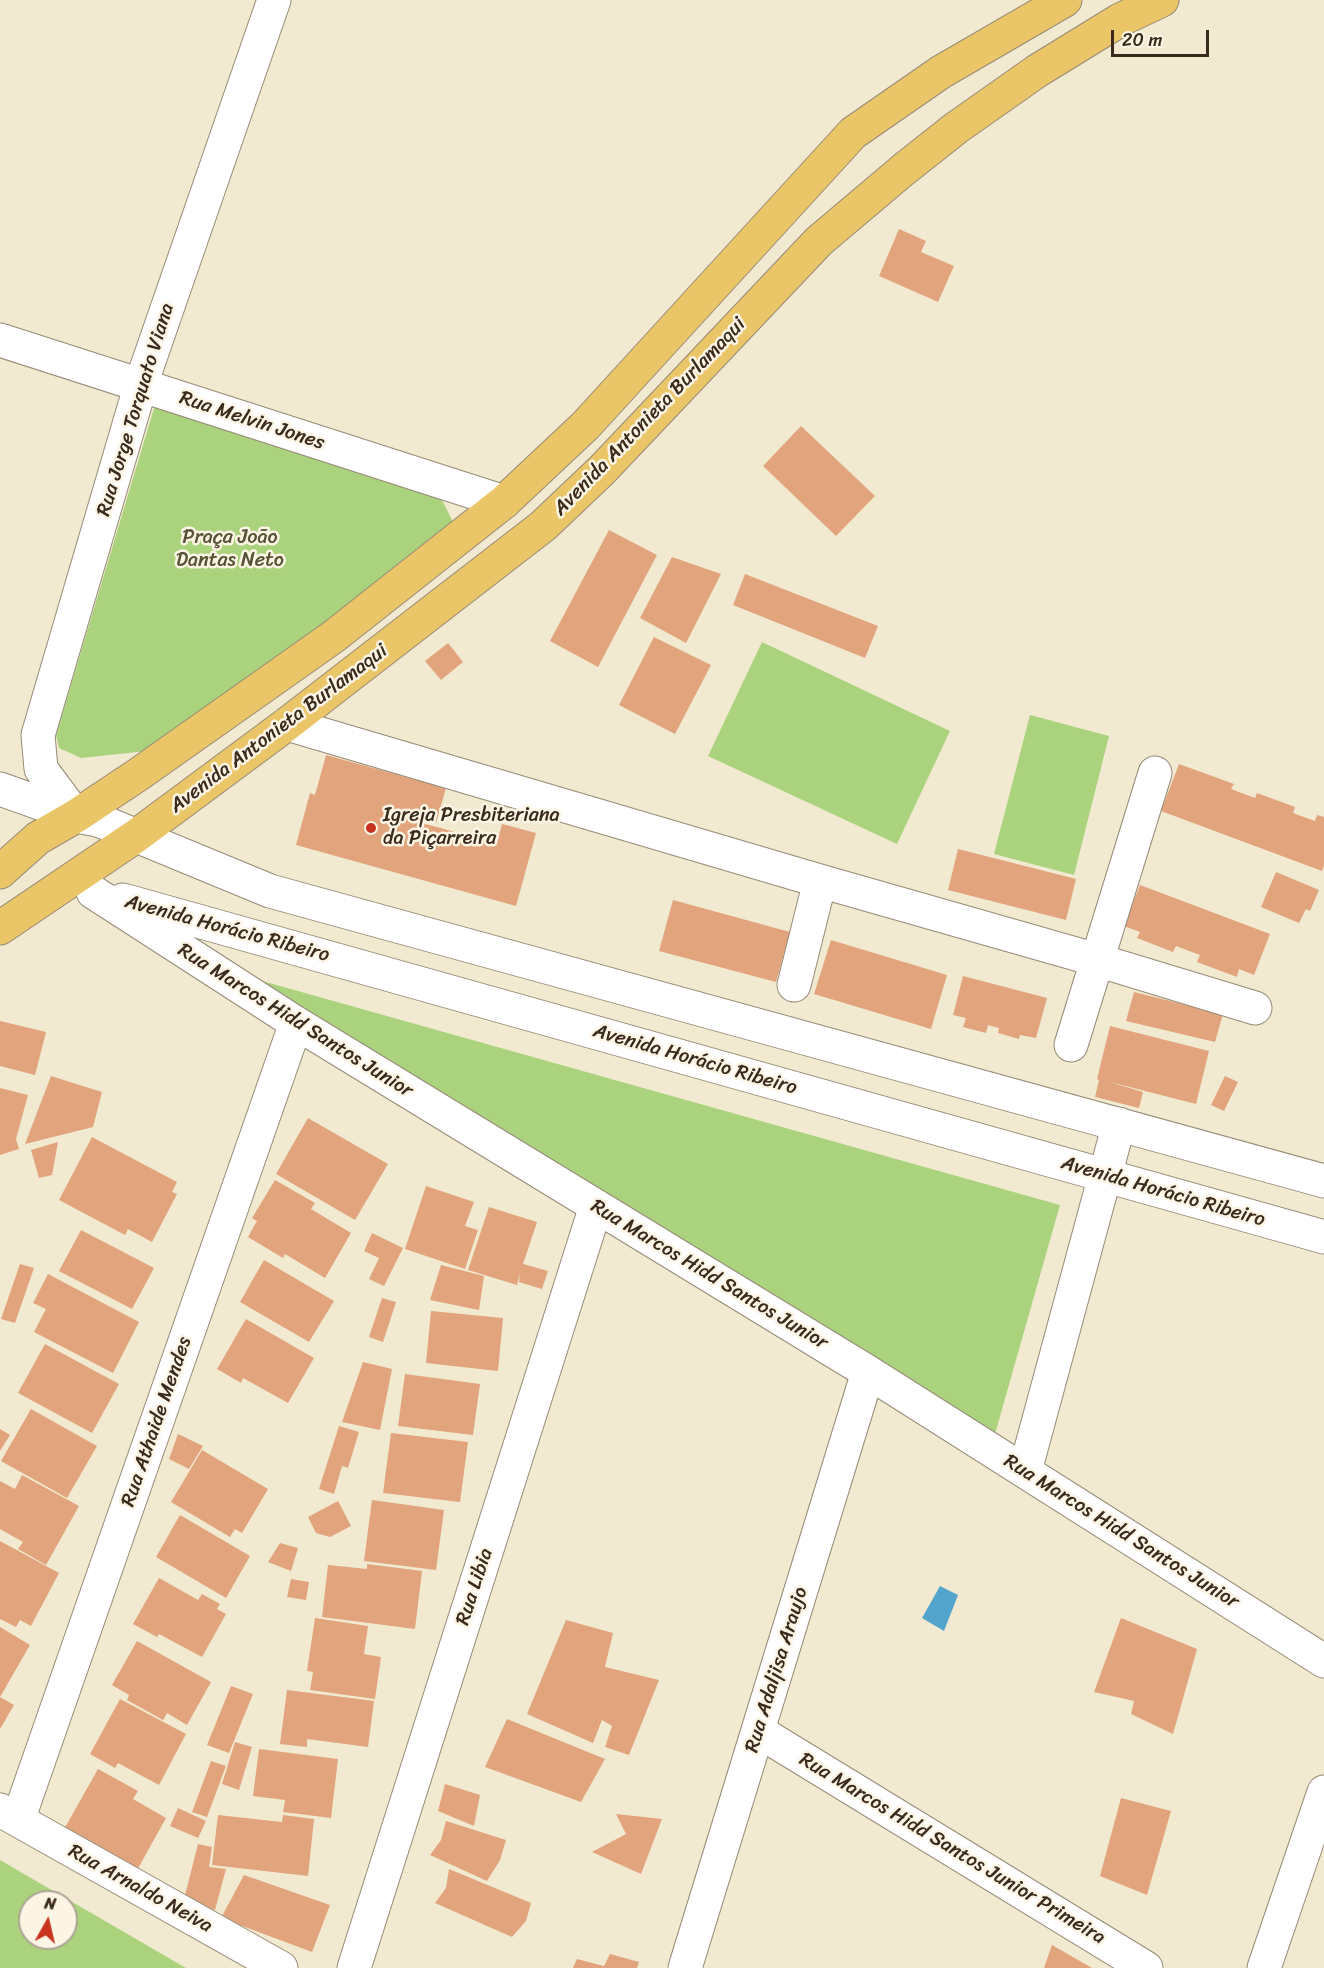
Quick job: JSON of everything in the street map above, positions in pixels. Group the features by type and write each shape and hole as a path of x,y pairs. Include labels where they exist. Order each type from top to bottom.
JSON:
{"main road":[{"name":"Avenida Antonieta Burlamaqui","path":"0,872 38,838 139,774 333,637 504,502 585,426 853,133 941,72 1065,0"},
{"name":"Avenida Antonieta Burlamaqui","path":"0,928 32,904 80,887 136,836 287,724 543,526 602,470 819,241 903,170 956,128 1037,71 1120,20 1162,0"},
{"path":"748,248 781,282"},
{"path":"686,317 719,346"}],"street":[{"name":"Rua Jorge Torquato Viana","path":"76,816 41,769 38,735 141,384 274,0"},
{"name":"Rua Melvin Jones","path":"0,340 504,502"},
{"path":"287,724 1255,1008"},
{"path":"1071,1045 1155,773"},
{"path":"0,789 76,816 99,820 270,891 1324,1180"},
{"path":"794,985 820,881"},
{"name":"Rua Marcos Hidd Santos Junior","path":"80,887 296,1023 868,1372 1324,1661"},
{"name":"Avenida Horácio Ribeiro","path":"80,887 1324,1237"},
{"name":"Rua Athaide Mendes","path":"9,1815 296,1023"},
{"path":"1025,1471 1119,1124"},
{"name":"Rua Libia","path":"354,1968 596,1206"},
{"name":"Rua Adaljisa Araujo","path":"685,1968 868,1372"},
{"name":"Rua Marcos Hidd Santos Junior Primeira","path":"758,1731 1146,1968"},
{"path":"1264,1968 1324,1792"},
{"name":"Rua Arnaldo Neiva","path":"9,1815 281,1968"}],"green space":[{"name":"Praça João Dantas Neto","path":"155,405 441,498 456,528 147,751 81,758 59,748 56,735"},
{"path":"762,642 950,731 897,844 708,756"},
{"path":"1030,715 1109,736 1074,875 994,854"},
{"path":"248,977 1060,1205 993,1441"},
{"path":"0,1860 52,1890 18,1890 18,1950 78,1950 78,1905 186,1968 0,1968"}],"water":[{"path":"940,1586 958,1595 944,1631 922,1618"}],"building":[{"path":"899,229 926,241 921,252 954,266 938,302 879,276"},
{"path":"801,426 875,496 836,536 763,466"},
{"path":"609,530 657,555 598,667 550,641"},
{"path":"672,557 721,574 686,643 640,618"},
{"path":"745,574 878,626 865,658 733,605"},
{"path":"654,637 711,665 675,734 619,705"},
{"path":"448,643 463,662 441,680 425,661"},
{"name":"Igreja Presbiteriana da Piçarreira","path":"326,755 446,788 436,823 415,817 414,821 497,843 502,824 536,833 516,906 296,845 310,793 315,795"},
{"path":"1179,764 1234,784 1231,789 1255,798 1257,793 1295,807 1293,813 1315,821 1317,815 1324,817 1324,866 1322,871 1161,811"},
{"path":"958,849 1076,879 1066,920 948,890"},
{"path":"1276,872 1319,890 1310,911 1306,909 1299,923 1261,907"},
{"path":"1140,885 1270,934 1254,975 1239,969 1237,977 1197,962 1200,955 1176,946 1173,952 1137,938 1140,932 1124,926"},
{"path":"673,900 790,932 776,982 659,951"},
{"path":"831,940 947,975 931,1029 814,994"},
{"path":"963,976 1047,998 1036,1038 1020,1035 1019,1039 998,1033 999,1028 988,1025 986,1033 963,1027 966,1018 953,1015"},
{"path":"1134,992 1223,1014 1215,1042 1126,1021"},
{"path":"0,1021 46,1032 35,1075 0,1066"},
{"path":"1110,1026 1209,1051 1196,1104 1106,1081 1143,1092 1139,1108 1095,1097"},
{"path":"51,1076 102,1092 93,1127 25,1144"},
{"path":"1225,1076 1238,1082 1224,1111 1211,1105"},
{"path":"0,1088 28,1095 16,1139 19,1149 0,1155"},
{"path":"308,1118 388,1164 355,1220 276,1174"},
{"path":"92,1137 177,1182 172,1192 177,1194 152,1242 128,1229 125,1235 59,1200"},
{"path":"58,1142 52,1175 39,1178 31,1150"},
{"path":"275,1180 315,1203 311,1209 351,1233 325,1278 285,1254 283,1258 248,1237 257,1221 252,1218"},
{"path":"426,1186 474,1202 465,1226 478,1230 465,1269 405,1249"},
{"path":"489,1207 537,1222 523,1264 548,1271 542,1289 519,1282 520,1273 517,1285 468,1270"},
{"path":"81,1230 154,1268 132,1309 59,1271"},
{"path":"372,1233 403,1248 384,1286 369,1279 379,1258 364,1251"},
{"path":"264,1260 334,1301 309,1342 240,1302"},
{"path":"20,1264 34,1268 15,1323 1,1319"},
{"path":"441,1265 484,1276 479,1310 430,1300"},
{"path":"48,1274 139,1322 113,1373 34,1332 46,1309 33,1303"},
{"path":"382,1298 396,1302 383,1342 369,1337"},
{"path":"431,1311 503,1318 498,1371 426,1363"},
{"path":"246,1319 314,1358 288,1403 243,1378 241,1383 217,1369"},
{"path":"45,1344 119,1384 92,1433 18,1393"},
{"path":"363,1362 392,1369 380,1430 342,1422"},
{"path":"405,1374 480,1384 473,1435 398,1426"},
{"path":"31,1409 97,1446 67,1498 1,1461"},
{"path":"339,1426 359,1432 348,1468 342,1466 334,1494 319,1489"},
{"path":"0,1429 10,1435 0,1451"},
{"path":"391,1433 468,1442 460,1502 383,1493"},
{"path":"178,1434 203,1446 189,1469 169,1459"},
{"path":"202,1450 268,1489 242,1533 235,1529 230,1537 171,1502"},
{"path":"22,1475 79,1506 46,1565 18,1549 23,1542 0,1529 0,1481 15,1489"},
{"path":"372,1500 444,1510 436,1570 364,1561"},
{"path":"338,1501 351,1526 330,1537 316,1533 308,1517"},
{"path":"180,1515 250,1556 226,1598 156,1557"},
{"path":"0,1541 59,1573 31,1626 20,1620 16,1627 0,1619"},
{"path":"280,1543 298,1548 291,1571 268,1562"},
{"path":"367,1564 422,1571 415,1629 322,1617 328,1565 367,1569"},
{"path":"159,1578 198,1600 202,1594 220,1604 217,1609 226,1614 202,1657 159,1634 157,1637 133,1624"},
{"path":"291,1579 309,1582 306,1600 287,1597"},
{"path":"315,1618 368,1626 364,1654 381,1657 375,1699 310,1690 313,1672 307,1671"},
{"path":"1121,1618 1197,1649 1173,1734 1131,1714 1134,1701 1094,1692"},
{"path":"566,1620 613,1633 605,1667 659,1680 629,1755 605,1747 612,1726 602,1720 593,1743 527,1714"},
{"path":"0,1627 30,1645 0,1697"},
{"path":"137,1641 211,1682 187,1725 167,1713 163,1720 127,1700 129,1695 112,1685"},
{"path":"231,1686 253,1694 229,1753 207,1745"},
{"path":"287,1690 374,1701 368,1747 307,1739 307,1747 280,1744"},
{"path":"0,1697 14,1705 0,1729"},
{"path":"120,1699 186,1734 159,1785 118,1763 115,1768 90,1754"},
{"path":"507,1719 605,1759 581,1802 485,1767"},
{"path":"235,1742 252,1747 239,1790 222,1784"},
{"path":"259,1749 338,1759 331,1818 283,1812 285,1800 253,1796"},
{"path":"211,1761 226,1766 207,1817 192,1812"},
{"path":"98,1769 138,1791 133,1799 166,1818 136,1872 63,1831"},
{"path":"445,1784 480,1795 474,1826 438,1811"},
{"path":"1121,1798 1171,1811 1147,1895 1100,1876"},
{"path":"178,1808 206,1821 198,1838 170,1826"},
{"path":"616,1814 662,1819 641,1874 592,1852 626,1834"},
{"path":"218,1815 282,1822 283,1815 314,1819 308,1876 212,1865"},
{"path":"446,1821 506,1840 500,1860 487,1881 430,1855 441,1840"},
{"path":"198,1844 212,1847 209,1867 226,1869 215,1910 184,1899"},
{"path":"449,1869 531,1903 526,1921 512,1937 435,1903 446,1888"},
{"path":"244,1875 330,1905 312,1952 221,1918"},
{"path":"1052,1945 1092,1968 1044,1968"},
{"path":"610,1954 639,1962 637,1968 573,1968 577,1959 604,1966"}],"place":[{"name":"Igreja Presbiteriana da Piçarreira","path":"371,828"}]}
